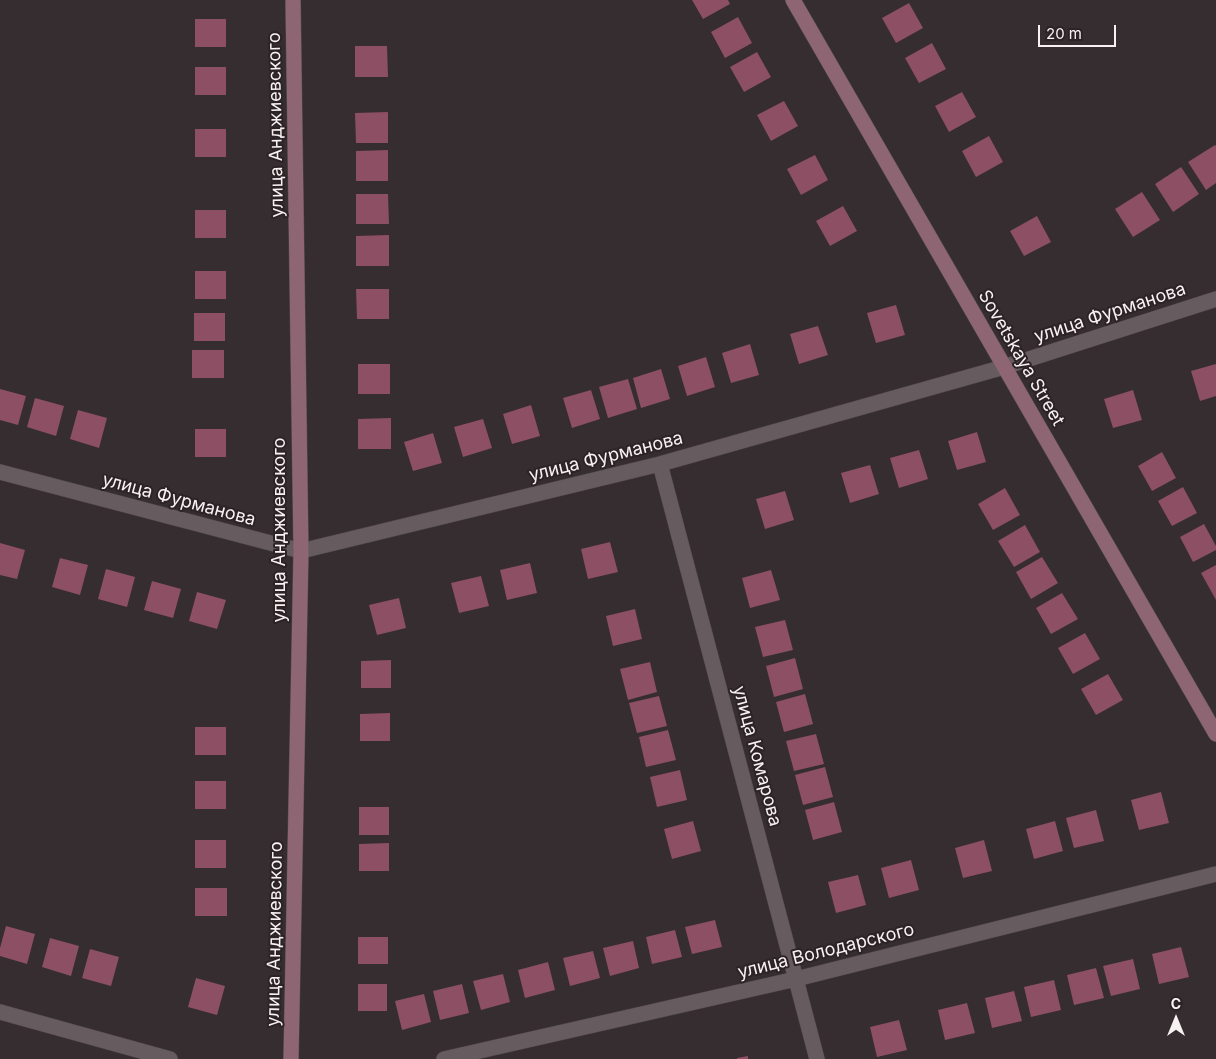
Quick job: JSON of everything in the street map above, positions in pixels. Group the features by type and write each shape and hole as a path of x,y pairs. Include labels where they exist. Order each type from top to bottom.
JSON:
{"street":[{"name":"улица Анджиевского","path":"291,1059 301,551 293,0"},
{"name":"Sovetskaya Street","path":"794,0 1216,734"},
{"name":"улица Фурманова","path":"0,472 301,551 660,464 1004,367 1216,299"},
{"name":"улица Комарова","path":"660,464 817,1059"},
{"name":"улица Володарского","path":"444,1059 796,979 1216,874"},
{"path":"0,1012 170,1059"}],"building":[{"path":"692,0 728,0 730,4 703,19"},
{"path":"909,3 923,28 896,43 882,18"},
{"path":"738,17 752,43 725,58 711,32"},
{"path":"195,19 226,19 226,47 195,47"},
{"path":"932,43 946,69 919,83 905,58"},
{"path":"355,46 387,46 388,77 355,77"},
{"path":"757,52 771,77 744,92 730,67"},
{"path":"195,67 226,67 226,95 195,95"},
{"path":"962,92 976,117 949,132 935,106"},
{"path":"784,101 798,126 771,141 757,115"},
{"path":"388,112 388,143 356,143 355,113"},
{"path":"195,129 226,129 226,157 195,157"},
{"path":"989,136 1003,162 976,177 962,151"},
{"path":"1215,145 1216,183 1206,190 1188,162"},
{"path":"388,150 388,181 356,181 356,151"},
{"path":"815,155 828,180 801,195 787,169"},
{"path":"1181,167 1199,194 1173,212 1155,184"},
{"path":"1142,192 1160,220 1133,237 1115,209"},
{"path":"356,194 388,194 389,224 356,224"},
{"path":"843,206 857,231 830,246 816,221"},
{"path":"195,210 226,210 226,238 195,238"},
{"path":"1037,216 1051,242 1024,256 1010,231"},
{"path":"389,235 389,266 356,266 356,236"},
{"path":"195,271 226,271 226,299 195,299"},
{"path":"356,289 389,289 389,319 357,319"},
{"path":"896,305 905,335 876,343 867,313"},
{"path":"194,313 225,313 225,341 194,341"},
{"path":"818,326 828,355 799,364 790,334"},
{"path":"750,344 759,375 731,383 722,353"},
{"path":"192,350 224,350 224,378 192,378"},
{"path":"706,357 715,387 687,396 678,366"},
{"path":"358,364 390,364 390,394 358,394"},
{"path":"1216,364 1216,396 1200,401 1191,371"},
{"path":"661,369 670,399 641,408 633,378"},
{"path":"628,379 637,409 608,418 599,387"},
{"path":"0,389 26,396 18,425 0,420"},
{"path":"591,390 600,419 572,428 563,398"},
{"path":"1133,390 1142,420 1113,428 1104,399"},
{"path":"35,398 64,406 56,436 27,427"},
{"path":"531,405 540,436 512,444 503,414"},
{"path":"78,410 107,418 99,448 70,439"},
{"path":"391,418 391,449 358,449 358,419"},
{"path":"483,419 492,448 463,457 454,427"},
{"path":"195,429 226,429 226,457 195,457"},
{"path":"977,432 986,462 957,470 948,441"},
{"path":"433,433 442,463 413,471 404,442"},
{"path":"919,450 928,479 899,488 890,458"},
{"path":"1162,452 1176,478 1152,491 1138,466"},
{"path":"870,465 879,494 850,503 841,473"},
{"path":"1183,487 1197,513 1172,526 1158,501"},
{"path":"1005,488 1020,515 993,530 978,504"},
{"path":"785,491 794,520 765,529 756,499"},
{"path":"1204,524 1216,546 1216,550 1193,562 1180,537"},
{"path":"1025,525 1040,552 1014,567 998,541"},
{"path":"610,542 618,572 588,579 581,549"},
{"path":"0,543 25,550 17,579 0,575"},
{"path":"1042,557 1058,583 1031,599 1016,572"},
{"path":"60,558 88,565 80,595 52,587"},
{"path":"530,563 537,593 507,600 500,570"},
{"path":"1216,565 1216,600 1201,573"},
{"path":"106,569 135,577 127,607 98,599"},
{"path":"771,570 780,600 750,608 742,578"},
{"path":"481,576 489,606 459,613 451,583"},
{"path":"152,581 181,589 173,618 144,610"},
{"path":"197,592 226,600 217,629 189,621"},
{"path":"1062,593 1078,619 1051,634 1036,608"},
{"path":"399,598 406,628 377,635 369,605"},
{"path":"635,609 642,639 613,646 606,616"},
{"path":"785,620 793,650 763,657 755,627"},
{"path":"1085,633 1100,659 1073,674 1058,648"},
{"path":"795,658 803,689 774,697 766,666"},
{"path":"391,660 391,688 361,688 361,661"},
{"path":"650,662 657,692 628,700 620,669"},
{"path":"1108,674 1123,700 1096,715 1081,689"},
{"path":"805,694 813,724 784,732 776,702"},
{"path":"659,696 667,726 637,733 629,703"},
{"path":"390,713 390,741 360,741 360,714"},
{"path":"195,727 226,727 226,755 195,755"},
{"path":"668,730 676,760 646,767 639,737"},
{"path":"816,734 824,764 794,771 786,741"},
{"path":"825,767 833,797 803,805 795,775"},
{"path":"680,770 687,800 657,807 650,777"},
{"path":"195,781 226,781 226,809 195,809"},
{"path":"1161,792 1169,823 1139,830 1131,800"},
{"path":"834,802 842,832 813,840 805,810"},
{"path":"359,807 389,807 389,835 359,835"},
{"path":"1096,810 1104,841 1074,848 1066,818"},
{"path":"693,821 701,851 672,859 664,829"},
{"path":"1055,821 1063,851 1034,859 1026,829"},
{"path":"195,840 226,840 226,868 195,868"},
{"path":"984,840 992,871 963,878 955,848"},
{"path":"389,843 389,871 359,871 359,844"},
{"path":"911,860 919,890 889,898 881,868"},
{"path":"858,875 866,905 836,913 828,882"},
{"path":"195,888 227,888 227,916 195,916"},
{"path":"715,920 722,947 692,954 685,927"},
{"path":"6,926 35,934 27,964 0,956 0,948"},
{"path":"675,930 682,957 652,964 646,937"},
{"path":"358,937 388,937 388,964 358,964"},
{"path":"50,938 79,946 71,976 42,967"},
{"path":"633,941 639,968 610,976 603,948"},
{"path":"1181,947 1189,977 1159,984 1152,954"},
{"path":"90,949 119,957 111,986 82,978"},
{"path":"593,951 600,978 570,986 563,958"},
{"path":"1133,959 1140,989 1111,996 1103,966"},
{"path":"548,962 555,990 525,998 518,970"},
{"path":"1096,968 1104,998 1074,1005 1067,975"},
{"path":"503,974 510,1002 481,1010 473,981"},
{"path":"196,978 225,986 217,1015 188,1007"},
{"path":"1054,980 1061,1010 1031,1017 1024,987"},
{"path":"358,984 387,984 387,1011 358,1011"},
{"path":"462,984 469,1013 440,1020 433,991"},
{"path":"1014,991 1022,1021 992,1028 985,998"},
{"path":"424,994 431,1022 402,1030 395,1001"},
{"path":"967,1003 975,1033 945,1040 938,1010"},
{"path":"899,1020 907,1050 877,1057 870,1027"},
{"path":"748,1056 748,1059 737,1059 737,1058"}]}
